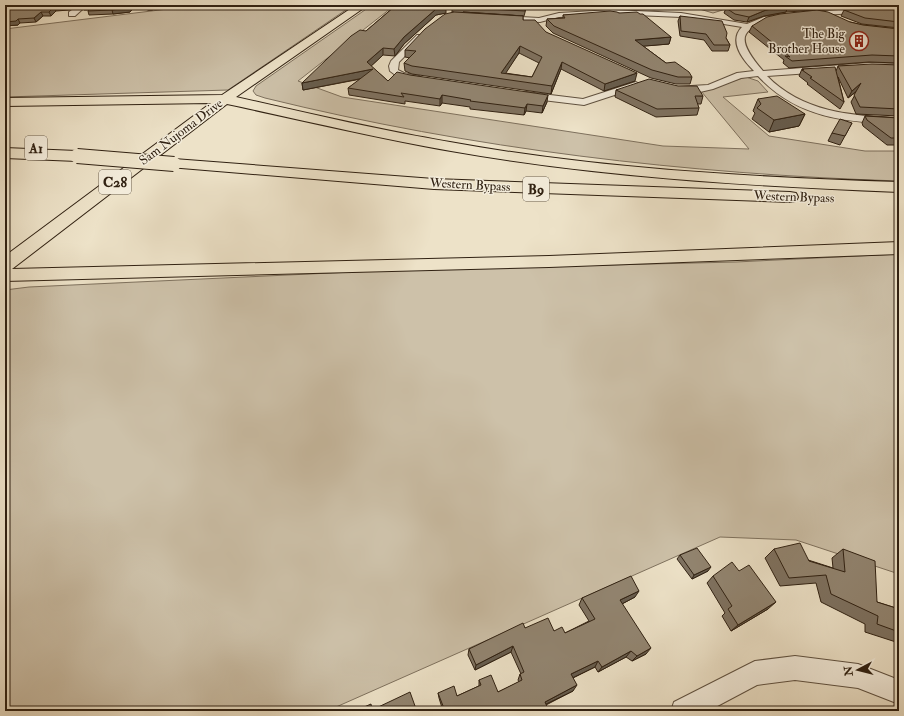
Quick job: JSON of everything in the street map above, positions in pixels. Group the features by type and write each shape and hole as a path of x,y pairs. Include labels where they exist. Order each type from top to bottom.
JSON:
{"highway":[{"name":"Sam Nujoma Drive","path":"5,265 225,99 363,5"},
{"path":"5,102 225,99 351,127 451,147 549,161 673,175 899,188"},
{"name":"Western Bypass","path":"5,144 31,147 71,155"},
{"name":"Western Bypass","path":"5,153 71,155 450,185 899,201"},
{"path":"5,275 624,260 797,254 899,248"}],"street":[{"path":"72,14 83,5"},
{"path":"493,18 540,24 549,16 612,12 681,15 747,26 768,19 797,15 899,8"},
{"path":"825,13 836,20"},
{"path":"747,26 740,36 741,46 760,74 786,96 824,113 852,119 899,120"},
{"path":"424,33 395,61 392,66 394,71 400,75 427,80"},
{"path":"671,88 700,89 710,87 734,76 869,66 899,67"},
{"path":"514,93 584,102 646,81 633,75"},
{"path":"683,711 755,673 795,668 858,676 899,692"}],"shaded area":[{"path":"200,5 353,5 228,90 5,97 5,29"},
{"path":"372,5 395,5 298,81 342,97 663,146 749,149 701,91 746,77 758,81 768,92 723,97 769,136 865,151 899,151 899,181 819,178 659,165 500,145 421,132 343,116 265,98 256,95 253,91 256,86"},
{"path":"466,5 587,5 528,9"},
{"path":"587,5 726,5 729,8 713,13 696,8 654,10"},
{"path":"899,254 899,574 796,540 720,537 327,711 5,711 5,290 29,287 396,270 736,262"}],"building":[{"path":"16,5 69,5 54,7 49,12 41,12 34,18 5,22 5,13"},
{"path":"131,5 129,8 88,11 92,6 82,6"},
{"path":"400,5 441,5 446,7 436,9 404,37 394,49 383,48 367,62 388,81 397,72 548,95 543,106 527,104 525,108 470,101 471,100 442,95 440,99 401,93 404,97 348,88 373,69 302,83 351,36 360,30 366,31 394,7"},
{"path":"453,5 526,5 525,11 452,7"},
{"path":"734,5 803,5 766,10 749,17 735,14 726,8"},
{"path":"899,6 899,22 865,18 844,10"},
{"path":"817,10 828,12 850,22 899,29 899,56 872,55 792,61 785,56 790,57 752,26 767,17"},
{"path":"610,11 619,13 637,12 643,14 671,37 635,40 666,63 675,62 689,72 692,77 678,77 652,70 554,26 547,19 565,18 563,15"},
{"path":"454,12 523,16 523,20 535,20 546,32 637,73 605,84 562,62 552,86 412,66 404,63 416,51 405,50 425,29 445,14","holes":["520,46 542,57 532,77 501,73"]},
{"path":"680,16 722,21 727,33 726,38 730,45 714,45 706,34 681,31"},
{"path":"872,64 899,65 899,109 860,107 854,95 861,83 852,91 838,66"},
{"path":"835,67 844,102 810,78 812,77 802,70"},
{"path":"649,79 678,86 697,86 703,96 695,96 699,108 657,109 616,90"},
{"path":"777,96 805,114 774,120 757,108 761,104 758,99"},
{"path":"865,116 899,118 899,138 891,138 867,120"},
{"path":"840,119 852,123 845,136 832,133"},
{"path":"800,543 809,561 845,572 843,549 875,561 877,602 899,609 899,632 877,624 878,616 831,594 826,575 789,578 774,549"},
{"path":"697,548 711,567 694,575 680,555"},
{"path":"732,562 739,571 749,565 776,602 738,625 728,609 732,606 713,576"},
{"path":"631,576 639,591 620,600 651,648 637,656 631,651 602,667 598,661 571,674 577,685 545,702 549,711 445,711 438,693 454,686 457,696 481,685 479,680 491,675 498,692 522,680 520,674 524,672 513,646 476,665 469,649 523,623 525,628 548,618 554,631 562,627 565,633 595,619 582,598"},
{"path":"410,692 415,706 404,711 355,711 371,704 372,710"}],"place":[{"name":"The Big Brother House","path":"859,41"}]}
